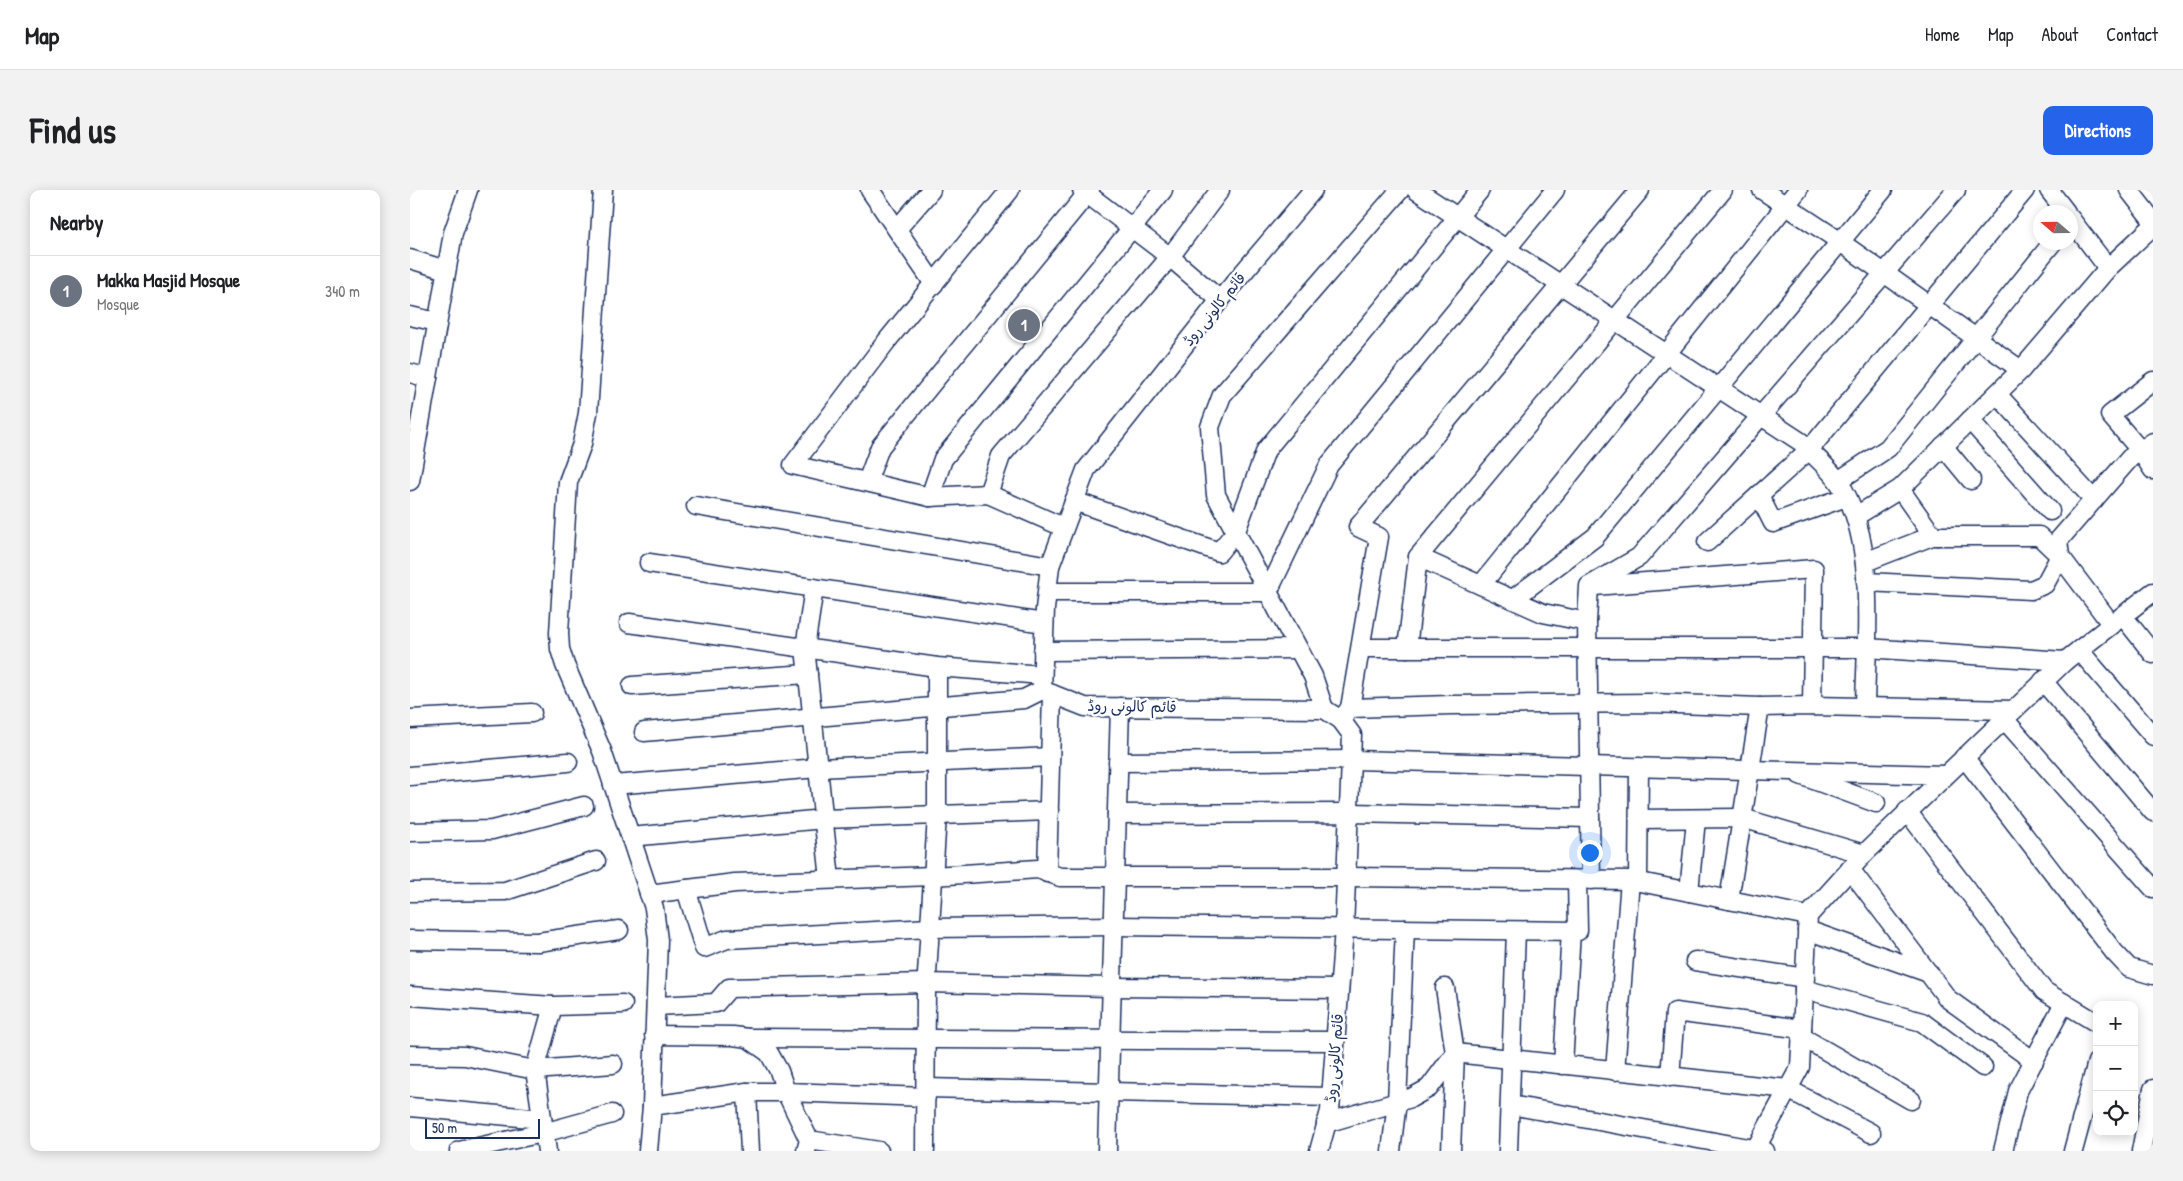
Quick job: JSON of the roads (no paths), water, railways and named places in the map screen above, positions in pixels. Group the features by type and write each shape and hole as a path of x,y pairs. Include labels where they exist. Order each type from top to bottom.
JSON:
{"street":[{"path":"410,481 414,431 428,378 453,233 468,190"},
{"path":"603,190 588,413 582,444 568,482 559,633 560,649 565,665 602,751 654,908 658,940 652,1106 648,1151"},
{"path":"870,190 934,284"},
{"path":"897,229 931,190"},
{"path":"1010,190 886,342 792,465 930,497 988,494 1064,527"},
{"path":"930,497 943,459 1164,190"},
{"path":"988,494 1001,456 1170,257 1220,190"},
{"name":"قائم کالونی روڈ","path":"1312,190 1220,300 1086,470 1050,566 1043,651 1046,686 1086,706 1324,709 1346,714 1352,735 1352,760 1344,928 1331,1097 1319,1151"},
{"path":"1324,709 1313,676 1216,495 1210,427 1222,395 1400,190"},
{"path":"1416,190 1801,442 1838,481 1856,516 1865,562 1865,706"},
{"path":"1074,501 1220,552 1236,531 1266,450 1480,190"},
{"path":"1268,592 1329,465 1555,190"},
{"path":"1640,190 1358,527 1379,537 1360,648 1346,714 1590,703 1760,707 1865,706 2009,714 2153,888"},
{"path":"1407,648 1418,557 1723,190"},
{"path":"1762,190 1840,242 2021,370"},
{"path":"1481,585 1798,190"},
{"path":"1513,599 1595,537 1883,190"},
{"path":"1589,586 1639,557 1956,190"},
{"path":"1707,542 1809,450 2026,190"},
{"path":"2049,190 2060,205"},
{"path":"2129,190 2153,221"},
{"path":"866,482 880,447 1087,191 1132,229 1170,257 1220,300"},
{"path":"1856,516 1900,489 2021,370 2108,268 2153,226"},
{"path":"2078,229 2108,268"},
{"path":"1838,481 1888,448 2047,250"},
{"path":"410,259 446,270"},
{"path":"410,316 437,322"},
{"path":"410,373 428,378"},
{"path":"2153,381 2110,415 2146,446 2153,470"},
{"path":"1997,394 2094,500"},
{"path":"1970,420 2050,511"},
{"path":"1943,446 1971,480"},
{"path":"1866,582 2031,590 2045,584 2060,556 2058,541 2130,458 2146,446"},
{"path":"1900,489 1931,534 1937,536"},
{"path":"1759,495 1773,523 1846,497"},
{"path":"696,506 1050,566"},
{"path":"1865,562 1932,536 2039,536 2060,556 2117,620 2153,654"},
{"path":"1418,557 1543,613 1587,622"},
{"path":"649,563 1044,623"},
{"path":"1589,586 1814,569 1812,706"},
{"path":"686,889 704,948 727,939 930,928 1113,926 1578,931 1590,818 1590,703 1587,622 1589,586"},
{"path":"814,588 806,648 830,879"},
{"path":"1048,592 1268,592"},
{"path":"1510,1105 1732,1148 1760,1150 1800,1067 1808,923 1850,869 1907,811 2065,661 2153,592"},
{"path":"628,623 937,667 1046,686"},
{"path":"1043,651 1298,648"},
{"path":"1360,648 1866,648 2065,661"},
{"path":"2079,650 2153,736"},
{"path":"925,1151 926,983 937,815 937,667"},
{"path":"632,686 808,674"},
{"path":"2044,681 2153,812"},
{"path":"644,732 1024,699 1046,686"},
{"path":"1046,686 1050,758 1047,873"},
{"path":"1107,1151 1110,987 1120,707"},
{"path":"1728,900 1760,707"},
{"path":"410,719 532,713"},
{"path":"613,785 818,768 1050,758"},
{"path":"1964,758 2114,952 2128,968 2153,975"},
{"path":"1118,762 1352,760 1945,775"},
{"path":"410,776 568,762"},
{"path":"1616,1071 1639,819 1639,767"},
{"path":"1788,771 1876,804"},
{"path":"410,832 492,830 584,806"},
{"path":"630,837 824,819 1049,811"},
{"path":"1907,811 2044,991 2093,1021"},
{"path":"1117,814 1350,813 1590,818"},
{"path":"1639,819 1742,818 1864,854"},
{"path":"1689,892 1696,819"},
{"path":"410,892 505,891 596,861"},
{"path":"1850,869 1948,999 2034,1061"},
{"path":"649,894 735,883 1038,870 1060,878 1347,877 1634,881 1728,900 1808,923 1929,973"},
{"path":"1391,1151 1397,1102 1405,929"},
{"path":"410,940 538,942 619,930"},
{"path":"1508,1151 1516,931"},
{"path":"1563,1065 1571,931"},
{"path":"1695,961 1805,984 1922,1022 1983,1067"},
{"path":"656,1006 716,1003 729,988 926,983 1339,989"},
{"path":"1445,988 1455,1053 1451,1151"},
{"path":"410,996 553,1006 622,1004"},
{"path":"2004,1151 2018,1091 2064,1003"},
{"path":"547,1151 535,1070 553,1006"},
{"path":"1670,1076 1675,1012 1802,1033 1911,1100"},
{"path":"654,1035 733,1036 748,1038 1335,1042"},
{"path":"748,1038 769,1053 780,1071 786,1092 808,1145 879,1151"},
{"path":"1326,1123 1411,1098 1429,1088 1455,1053"},
{"path":"1455,1053 1788,1089 1871,1133"},
{"path":"410,1056 465,1056 535,1070 613,1064"},
{"path":"2073,1151 2093,1077"},
{"path":"2141,1151 2153,1090"},
{"path":"652,1106 747,1092 1108,1091 1331,1097"},
{"path":"747,1092 750,1151"},
{"path":"410,1107 542,1126"},
{"path":"459,1151 542,1126 612,1114"}],"place":[{"name":"Makka Masjid Mosque","path":"1024,325"}]}
